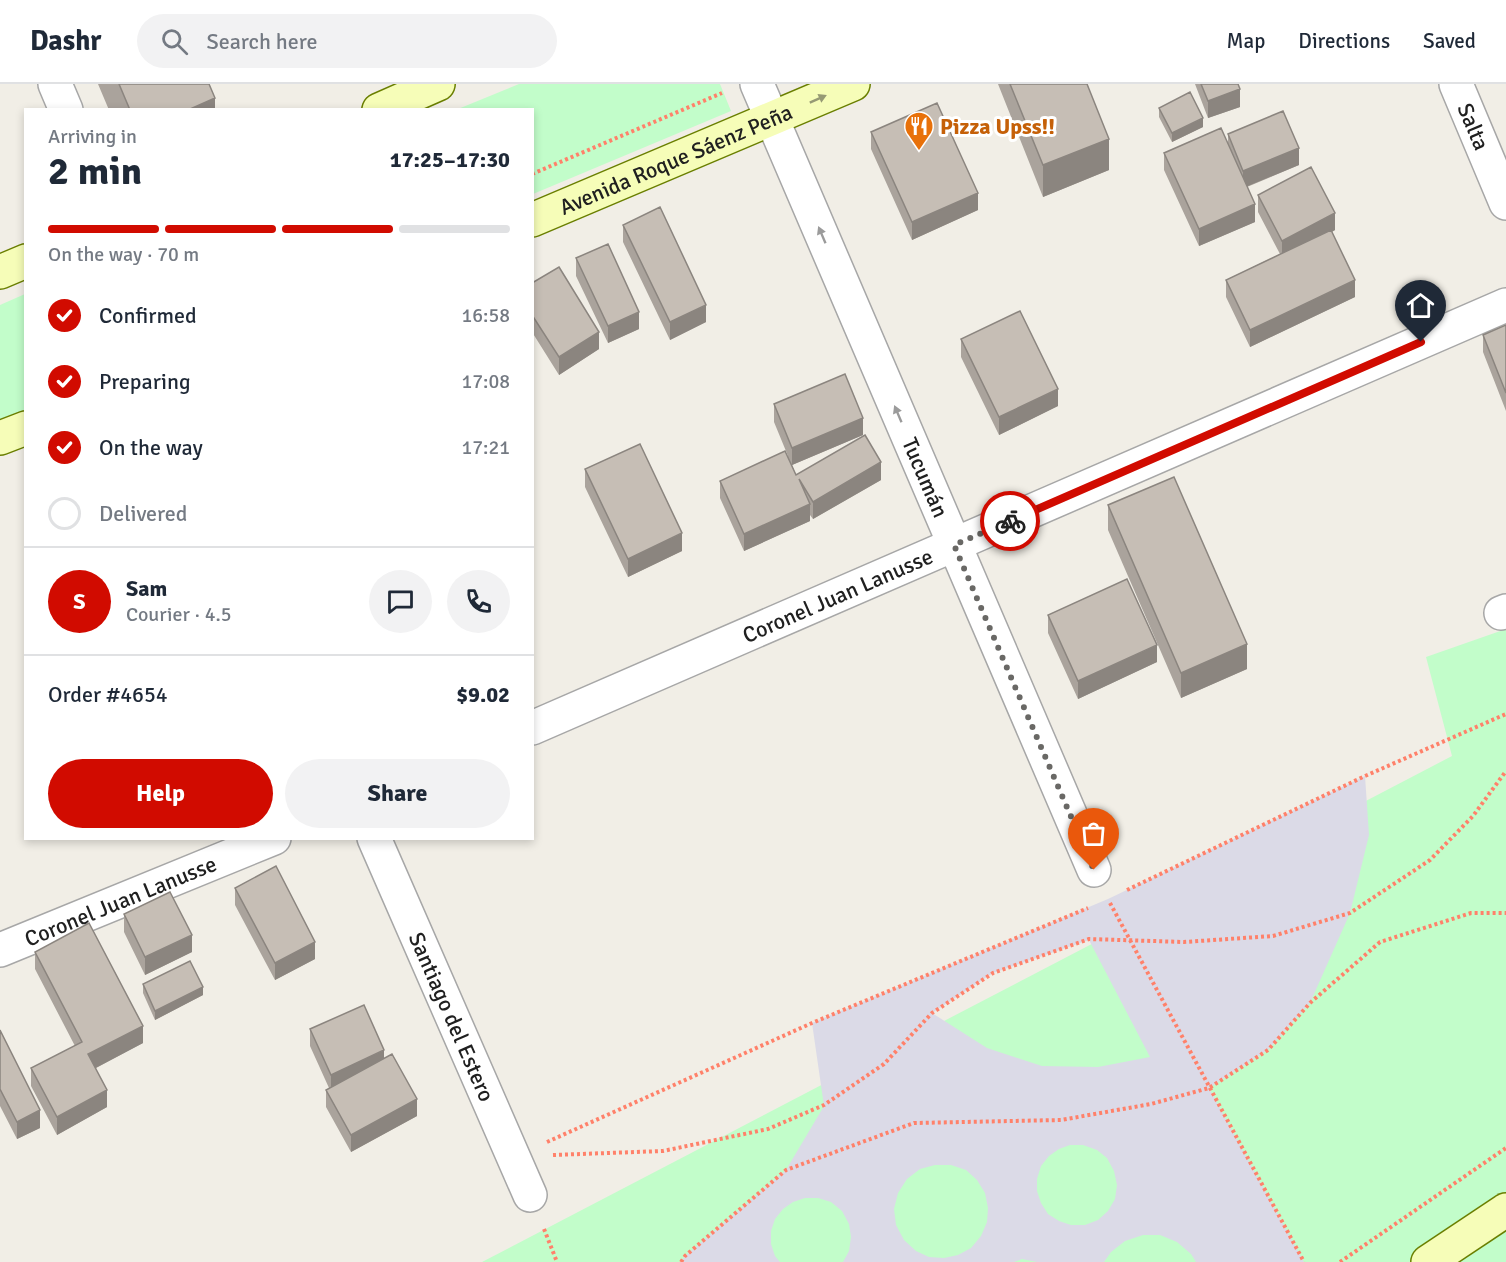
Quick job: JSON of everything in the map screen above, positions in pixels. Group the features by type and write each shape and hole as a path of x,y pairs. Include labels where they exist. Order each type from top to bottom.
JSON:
{"main road":[{"path":"384,108 438,84"},
{"name":"Avenida Roque Sáenz Peña","path":"534,219 853,84"},
{"path":"0,272 24,262"},
{"path":"0,438 24,429"},
{"path":"1428,1262 1506,1210"}],"street":[{"path":"56,84 65,108"},
{"name":"Salta","path":"1456,84 1506,203"},
{"name":"Tucumán","path":"745,86 772,119 1094,870"},
{"name":"Coronel Juan Lanusse","path":"534,727 1506,305"},
{"name":"Coronel Juan Lanusse","path":"0,950 269,840"},
{"name":"Santiago del Estero","path":"375,840 530,1195"}],"path":[{"path":"534,173 745,86"},
{"path":"1365,776 1506,714"},
{"path":"513,1157 663,1151 768,1129 824,1106 884,1064 932,1013 993,973 1089,939 1184,942 1273,936 1350,913 1430,860 1473,816 1506,771"},
{"path":"681,1262 685,1256 786,1170 914,1123 1062,1120 1151,1104 1209,1088 1268,1050 1310,1003 1380,942 1471,913 1506,913"},
{"path":"1128,939 1304,1262"},
{"path":"513,1157 812,1023"},
{"path":"1340,1262 1506,1148"}],"green space":[{"path":"519,84 720,84 731,111 534,194 534,108 460,108"},
{"path":"24,294 24,410 0,421 0,305"},
{"path":"1506,629 1506,1262 482,1262 1452,756 1426,657"}],"shaded area":[{"path":"1365,776 1369,835 1350,913 1310,1003 1268,1050 1209,1088 1304,1262 1196,1262 1191,1254 1177,1242 1160,1235 1143,1235 1125,1241 1111,1252 1104,1262 1037,1262 1022,1259 1014,1262 843,1262 849,1251 851,1237 849,1224 842,1211 831,1202 818,1198 805,1198 783,1209 775,1219 771,1231 771,1244 780,1262 681,1262 685,1256 786,1170 824,1106 812,1023 1108,899","holes":["1089,940 1150,1057 1098,1067 1042,1066 987,1048 932,1013 993,973","1070,1145 1083,1145 1097,1150 1107,1158 1114,1171 1117,1185 1115,1199 1108,1211 1098,1220 1085,1225 1071,1225 1048,1214 1041,1203 1037,1191 1037,1179 1041,1166 1059,1149","935,1165 951,1165 966,1170 977,1180 985,1193 988,1208 987,1222 981,1236 971,1248 958,1255 944,1258 929,1257 916,1251 904,1240 896,1225 894,1209 898,1193 907,1179 920,1169"]}],"building":[{"path":"119,84 209,84 215,98 192,108 129,108"},
{"path":"1010,84 1087,84 1109,139 1043,165"},
{"path":"1201,84 1238,84 1240,89 1208,101"},
{"path":"1190,92 1203,118 1172,133 1159,108"},
{"path":"937,103 978,193 912,222 871,132"},
{"path":"1283,111 1299,148 1243,171 1228,134"},
{"path":"1221,128 1255,204 1199,229 1164,153"},
{"path":"1311,167 1335,213 1282,241 1258,195"},
{"path":"660,207 706,305 670,322 623,225"},
{"path":"1331,230 1355,280 1250,330 1226,280"},
{"path":"608,244 639,312 608,326 576,258"},
{"path":"559,267 599,332 559,357 534,318 534,282"},
{"path":"1020,311 1058,389 999,417 961,339"},
{"path":"1506,325 1506,393 1483,335"},
{"path":"845,374 863,418 792,448 774,404"},
{"path":"865,435 881,462 813,502 799,479 810,504 744,534 720,481 785,451 796,475"},
{"path":"640,444 682,533 628,559 585,469"},
{"path":"1174,477 1247,644 1181,673 1108,505"},
{"path":"1127,579 1157,645 1078,681 1048,615"},
{"path":"276,866 315,942 275,963 235,888"},
{"path":"170,892 192,935 145,957 124,914"},
{"path":"89,923 143,1026 88,1054 107,1090 57,1117 31,1068 82,1042 35,952"},
{"path":"190,961 203,987 155,1011 143,984"},
{"path":"364,1005 384,1050 331,1075 310,1029"},
{"path":"0,1030 40,1110 17,1122 0,1089"},
{"path":"392,1054 417,1099 351,1135 326,1090"}],"way so far":[{"path":"1010,521 954,545 1094,870"}],"place":[{"name":"Pizza Upss!!","path":"919,152"}],"route":[{"path":"1010,521 1421,342"}]}
